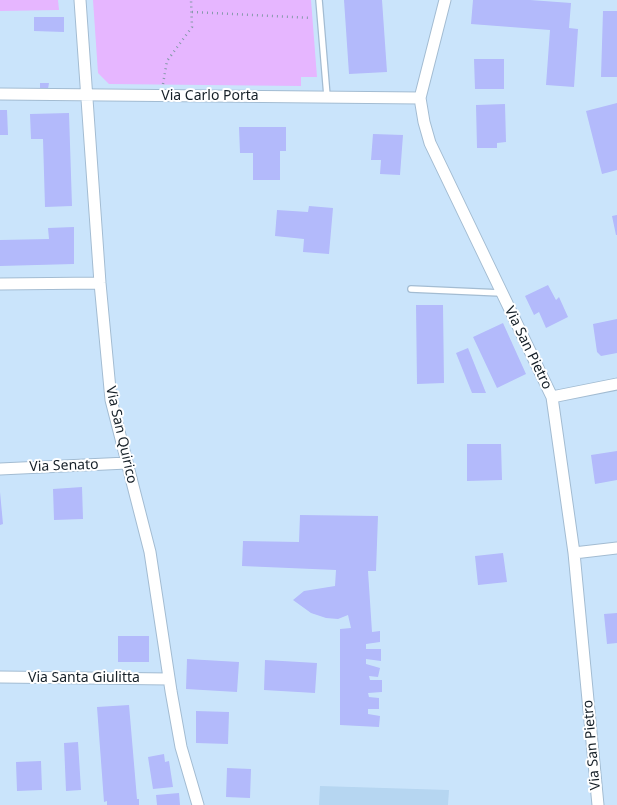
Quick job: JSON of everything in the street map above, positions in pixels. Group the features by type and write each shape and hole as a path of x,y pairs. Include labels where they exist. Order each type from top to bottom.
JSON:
{"street":[{"name":"Via San Quirico","path":"80,0 100,283 110,394 150,552 181,747 198,805"},
{"name":"Via San Pietro","path":"445,0 420,98 430,143 552,398 574,553 598,805"},
{"name":"Via Carlo Porta","path":"0,94 420,98"},
{"path":"0,284 100,283"},
{"path":"552,398 617,384"},
{"name":"Via Senato","path":"0,469 127,463"},
{"path":"574,553 617,548"},
{"name":"Via Santa Giulitta","path":"0,677 169,679"}],"lane":[{"path":"319,0 327,96"},
{"path":"411,289 501,293"}],"path":[{"path":"162,96 167,61 192,28 191,0"},
{"path":"192,12 320,19"}],"shaded area":[{"path":"0,0 58,0 59,10 0,11"},
{"path":"93,0 311,0 317,77 301,77 301,86 109,84 98,73"},
{"path":"320,786 449,790 448,805 319,805"}],"building":[{"path":"344,0 382,0 387,72 349,74"},
{"path":"473,0 530,0 571,3 569,28 578,29 574,87 546,85 550,30 471,24"},
{"path":"603,11 617,11 617,77 601,77"},
{"path":"34,17 64,17 64,32 34,31"},
{"path":"474,59 504,59 504,89 475,89"},
{"path":"40,83 49,83 48,89 40,89"},
{"path":"617,103 617,170 602,174 586,111"},
{"path":"505,104 506,142 497,143 497,148 477,148 476,105"},
{"path":"0,110 7,110 8,135 0,135"},
{"path":"69,113 72,206 45,207 43,139 31,139 30,114"},
{"path":"239,127 286,127 286,151 280,151 280,180 253,180 253,153 240,153"},
{"path":"373,134 403,135 400,175 380,174 381,160 371,160"},
{"path":"309,206 333,208 329,254 303,252 304,239 275,236 277,210 308,212"},
{"path":"617,215 617,235 616,235 612,216"},
{"path":"74,227 74,264 0,266 0,240 49,239 48,228"},
{"path":"548,285 556,300 559,297 568,317 546,328 539,312 534,315 525,296"},
{"path":"416,305 443,305 444,383 417,384"},
{"path":"617,319 617,353 601,356 597,352 593,324"},
{"path":"503,323 526,374 497,388 473,337"},
{"path":"468,348 486,393 472,393 456,353"},
{"path":"467,444 501,444 502,480 467,481"},
{"path":"617,451 617,480 595,484 591,455"},
{"path":"82,487 83,519 54,520 53,489"},
{"path":"0,492 3,524 0,525"},
{"path":"300,515 378,516 376,571 368,571 372,632 380,631 380,642 366,644 366,649 381,649 381,661 366,659 366,664 380,668 378,677 369,676 370,680 382,680 382,692 368,693 369,697 379,698 379,709 368,709 368,714 380,716 379,727 340,725 340,629 351,628 348,615 338,619 326,618 311,613 293,600 304,591 335,586 336,570 242,566 243,541 299,542"},
{"path":"503,553 507,582 478,585 475,556"},
{"path":"617,613 617,643 607,644 604,614"},
{"path":"118,636 149,636 149,662 118,662"},
{"path":"187,659 239,662 237,692 186,689"},
{"path":"265,660 317,663 315,693 264,690"},
{"path":"129,705 139,805 107,805 107,801 104,802 97,707"},
{"path":"196,711 229,712 228,744 196,743"},
{"path":"78,742 81,790 66,791 64,743"},
{"path":"164,754 165,762 169,761 173,787 153,789 148,757"},
{"path":"41,761 42,790 17,791 16,762"},
{"path":"227,768 251,769 250,798 226,797"},
{"path":"179,793 180,805 157,805 156,795"}]}
